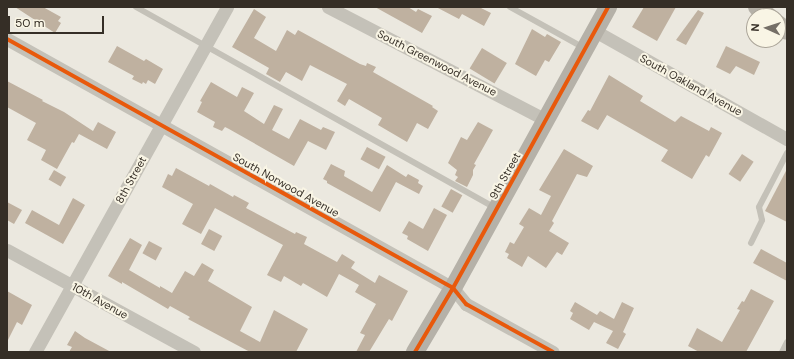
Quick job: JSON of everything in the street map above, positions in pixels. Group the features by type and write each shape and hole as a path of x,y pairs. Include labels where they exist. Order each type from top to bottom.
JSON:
{"street":[{"name":"8th Street","path":"35,352 227,7"},
{"name":"South Greenwood Avenue","path":"328,7 546,120"},
{"name":"9th Street","path":"415,352 453,288 608,7"},
{"name":"South Oakland Avenue","path":"595,31 787,139"},
{"name":"South Norwood Avenue","path":"7,39 453,288 466,304 553,352"},
{"name":"10th Avenue","path":"7,250 194,352"}],"lane":[{"path":"136,7 497,208"},
{"path":"510,7 585,49"},
{"path":"751,243 762,220 759,207 787,153"},
{"path":"782,352 787,342"}],"building":[{"path":"15,7 43,7 61,17 58,21 61,23 55,33"},
{"path":"375,7 408,7 416,12 418,9 432,16 422,33"},
{"path":"436,7 479,7 491,13 484,26 462,14 459,19"},
{"path":"644,7 676,7 657,41 632,27"},
{"path":"254,9 266,17 254,38 276,51 287,30 295,35 298,30 360,64 366,66 367,63 376,67 373,72 433,106 432,107 438,111 428,129 417,123 407,142 378,125 382,118 349,99 345,106 337,101 347,84 310,65 302,81 286,72 280,82 266,74 269,68 232,47"},
{"path":"698,10 704,13 686,45 676,40"},
{"path":"532,29 545,37 547,34 561,42 549,62 545,60 536,76 515,64"},
{"path":"117,46 144,61 146,59 163,69 155,84 148,80 146,84 143,82 142,84 132,79 134,76 108,62"},
{"path":"726,46 760,62 754,75 736,66 730,74 716,67"},
{"path":"482,48 507,63 494,84 470,69"},
{"path":"609,75 643,96 640,101 675,122 681,116 709,131 711,127 722,133 709,157 706,155 692,179 661,161 668,150 607,115 598,130 581,121 588,110 590,111"},
{"path":"7,81 64,112 93,131 98,122 116,132 107,149 79,134 74,143 72,142 57,169 41,160 46,150 27,140 36,123 7,107"},
{"path":"211,82 237,97 242,87 254,93 244,111 264,124 274,105 283,109 272,130 289,139 300,119 321,130 323,127 335,132 326,150 308,141 294,166 225,127 222,131 213,127 215,122 197,112 202,102 200,101"},
{"path":"478,122 493,130 474,164 476,165 473,170 473,175 467,187 455,181 458,177 455,175 457,170 448,163 461,137 467,140"},
{"path":"367,147 386,157 379,169 360,159"},
{"path":"564,149 593,166 587,177 577,174 552,221 554,223 549,231 569,243 562,255 557,252 546,268 528,256 522,267 507,258 509,254 505,252 510,242 514,244 524,227 519,224 529,208 541,215 551,196 539,190"},
{"path":"742,154 754,162 740,182 729,174"},
{"path":"331,164 345,171 344,176 372,192 387,165 406,177 408,174 419,180 418,183 423,186 419,194 396,182 380,212 327,183 327,181 323,179"},
{"path":"176,168 209,186 210,184 233,197 234,195 249,203 246,208 295,234 296,232 307,237 304,244 337,262 342,254 355,262 351,268 375,283 379,275 408,291 392,321 389,319 369,352 356,352 365,335 360,333 376,304 355,292 359,285 339,274 327,297 303,283 301,286 284,276 281,282 267,275 283,245 215,208 201,234 182,224 193,204 162,187 168,174 172,176"},
{"path":"787,169 787,222 765,211"},
{"path":"54,170 66,177 61,187 48,180"},
{"path":"451,189 462,195 453,213 441,206"},
{"path":"73,198 85,205 63,244 25,223 32,210 59,225"},
{"path":"7,202 22,210 14,224 7,220"},
{"path":"434,208 447,215 428,251 407,239 408,236 402,233 409,221 423,229"},
{"path":"209,229 222,236 214,251 201,244"},
{"path":"130,238 142,245 129,270 160,288 160,286 172,293 185,271 194,276 202,263 214,270 208,281 252,307 240,331 260,342 274,310 308,329 296,352 250,352 188,319 190,317 170,306 168,309 122,282 122,284 108,276"},
{"path":"149,241 162,248 156,260 142,253"},
{"path":"761,249 787,263 787,281 753,263"},
{"path":"751,289 774,301 746,352 699,352 688,346 697,328 722,342 740,310 737,309 742,301 744,302"},
{"path":"7,291 32,305 22,325 17,322 7,342"},
{"path":"575,302 597,315 600,311 614,319 622,302 634,308 623,332 626,334 618,349 606,343 613,331 594,322 589,330 570,319 573,313 570,311"},
{"path":"75,331 111,352 69,352 72,347 67,345"}],"cycle path":[{"path":"415,352 453,288 608,7"},
{"path":"7,39 453,288 466,304 553,352"}]}
